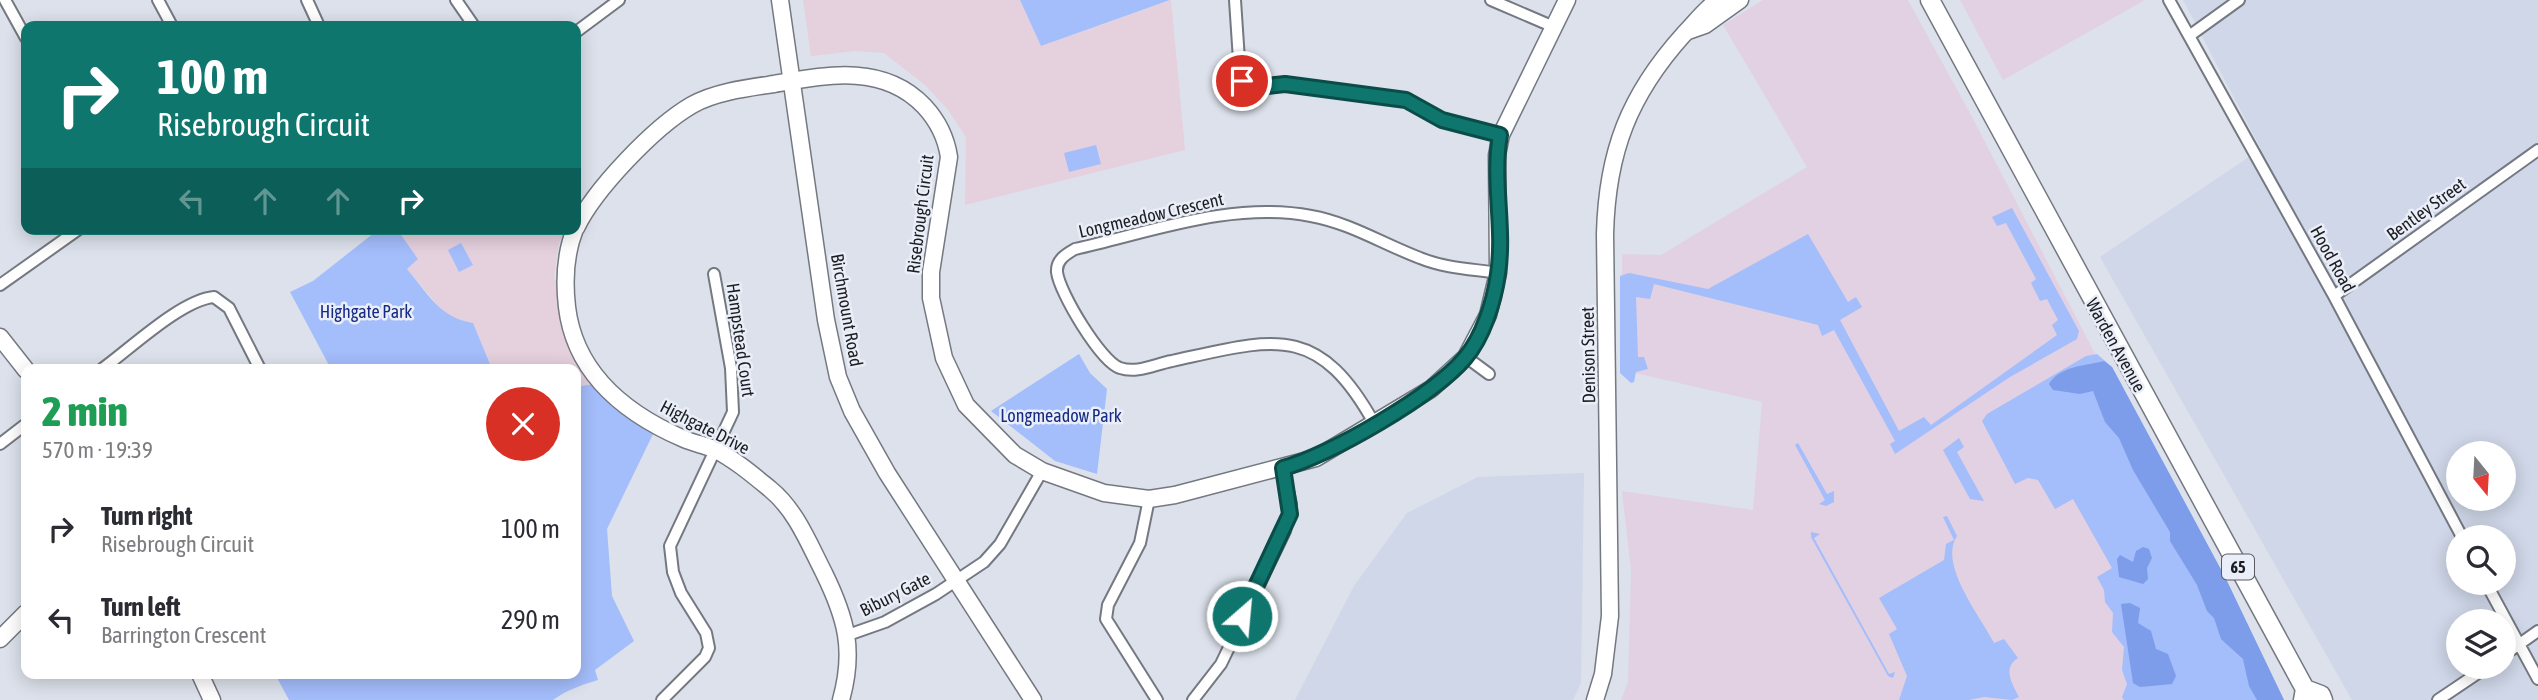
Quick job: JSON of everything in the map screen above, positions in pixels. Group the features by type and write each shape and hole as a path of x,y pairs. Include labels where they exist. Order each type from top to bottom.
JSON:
{"main road":[{"name":"Warden Avenue","path":"1930,0 2304,694 2321,695 2323,700"}],"street":[{"path":"5,0 21,29"},
{"path":"158,0 169,21"},
{"path":"307,0 317,21"},
{"path":"456,0 471,21"},
{"path":"581,28 619,0"},
{"name":"Birchmount Road","path":"779,0 826,320 838,377 852,411 887,473 1033,700"},
{"path":"1236,0 1240,75 1248,86 1285,84 1406,100 1442,120 1500,135"},
{"path":"1491,0 1554,27"},
{"name":"Risebrough Circuit","path":"790,81 859,75 878,78 898,85 931,113 947,140 949,157 931,272 934,326 953,382 984,426 1015,456 1042,471 1104,493 1149,499 1316,458 1431,389 1466,357 1488,315 1498,273 1497,155 1500,135 1567,0"},
{"name":"Denison Street","path":"1595,700 1602,674 1610,617 1605,234 1608,180 1630,110 1666,55 1699,14 1718,0"},
{"name":"Denison Street","path":"1688,31 1705,25 1740,0"},
{"name":"Hood Road","path":"2169,0 2334,296 2456,525"},
{"path":"2189,36 2239,0"},
{"name":"Highgate Drive","path":"581,218 595,194 675,116 712,97 790,81"},
{"name":"Bentley Street","path":"2334,296 2538,150"},
{"name":"Longmeadow Crescent","path":"1374,423 1356,390 1340,372 1319,355 1286,343 1242,347 1146,368 1119,368 1102,356 1065,294 1056,271 1059,262 1065,254 1075,249 1207,217 1245,212 1282,212 1312,216 1357,229 1422,259 1498,273"},
{"path":"0,285 71,235"},
{"name":"Highgate Drive","path":"573,235 564,286 572,332 589,369 605,388 638,415 684,439 714,449 737,463 786,504 843,614 848,635 848,660 841,700"},
{"name":"Hampstead Court","path":"662,700 705,657 709,648 706,633 681,593 673,572 670,545 733,412 731,368 714,274"},
{"path":"110,364 179,312 206,297 214,297 229,308 257,364"},
{"path":"0,337 21,364"},
{"path":"1466,357 1489,374"},
{"path":"0,444 21,428"},
{"path":"1193,700 1221,663 1285,531 1291,504 1283,468"},
{"name":"Bibury Gate","path":"848,635 886,622 984,562 1000,544 1042,471"},
{"path":"1149,499 1140,543 1108,605 1106,619 1157,700"},
{"path":"2492,595 2538,679"},
{"path":"0,639 21,618"},
{"path":"2516,647 2538,631"},
{"path":"202,679 212,700"},
{"path":"2438,700 2469,679"}],"shaded area":[{"path":"803,0 1020,0 1041,46 1171,0 1185,150 965,205 966,137 948,110 925,85 884,53 855,51 811,56"},
{"path":"1763,0 1908,0 1971,115 2275,700 1621,700 1628,682 1631,571 1622,491 1753,510 1762,402 1622,370 1622,254 1661,255 1807,167 1723,25"},
{"path":"1960,0 2145,0 2003,80"},
{"path":"2183,0 2538,0 2538,700 2352,700 2100,257 2261,149"},
{"path":"401,235 564,235 559,242 554,278 558,284 559,300 593,384 581,386 581,364 490,364 473,323 455,321 445,314 407,269 418,259"},
{"path":"2104,361 2112,367 2225,577 2284,700 2257,700 2249,686 2243,659 2221,639 2214,618 2207,611 2197,585 2170,541 2170,532 2133,470 2119,438 2105,422 2093,391 2080,394 2053,390 2049,384 2066,370"},
{"path":"1584,473 1581,683 1573,700 1295,700 1354,586 1407,513 1478,477"},
{"path":"2143,547 2149,549 2152,558 2147,568 2148,579 2143,584 2119,577 2117,559 2120,555 2133,562 2136,551"},
{"path":"2130,603 2140,608 2138,623 2151,631 2156,649 2168,654 2176,676 2172,684 2140,687 2133,683 2121,604"}],"green space":[{"path":"1020,0 1170,0 1041,46"},
{"path":"1096,145 1101,164 1069,172 1064,153"},
{"path":"2012,208 2079,331 2077,339 2010,377 1895,454 1890,444 1895,441 1834,330 1822,336 1818,325 1654,284 1650,299 1636,297 1638,357 1644,357 1648,369 1636,372 1634,382 1631,383 1620,373 1620,276 1629,273 1708,289 1808,234 1848,302 1856,297 1862,307 1840,320 1899,431 1924,417 1931,425 2057,335 2052,325 2058,320 2047,299 2040,301 2031,283 2036,279 2006,223 1997,226 1992,217"},
{"name":"Highgate Park","path":"371,235 401,235 418,259 407,269 435,304 452,316 473,323 490,364 328,364 290,292 313,281"},
{"path":"461,243 473,265 459,272 448,250"},
{"name":"Longmeadow Park","path":"1079,354 1090,373 1107,389 1097,474 1055,461 991,411"},
{"path":"2097,354 2112,367 2225,577 2284,700 2124,700 2122,697 2127,684 2122,670 2124,647 2112,632 2113,613 2105,602 2104,590 2097,577 2112,568 2073,499 2055,509 2038,480 2028,478 2015,484 1982,421 1987,414 2086,356"},
{"path":"593,384 622,413 654,432 607,529 612,596 634,641 595,670 598,680 574,688 553,700 289,700 278,679 581,679 581,386"},
{"path":"1959,438 1964,447 1957,452 1984,501 1970,499 1943,450"},
{"path":"1798,443 1827,494 1834,491 1834,502 1826,506 1819,504 1825,500 1795,445"},
{"path":"1947,516 1957,536 1953,561 1963,590 1994,643 2004,639 2018,658 2009,671 2019,697 2012,700 1984,697 1969,700 1899,700 1907,676 1889,634 1897,629 1879,598 1944,560 1946,544 1954,540 1943,517"},
{"path":"1811,532 1820,534 1814,538 1889,674 1895,672 1893,678 1888,676 1811,537"}],"route":[{"path":"1242,81 1248,86 1285,84 1406,100 1418,104 1442,120 1500,135 1497,155 1500,257 1495,293 1488,315 1466,357 1431,389 1406,405 1316,458 1283,468 1291,504 1290,514 1285,531 1242,616"}]}
